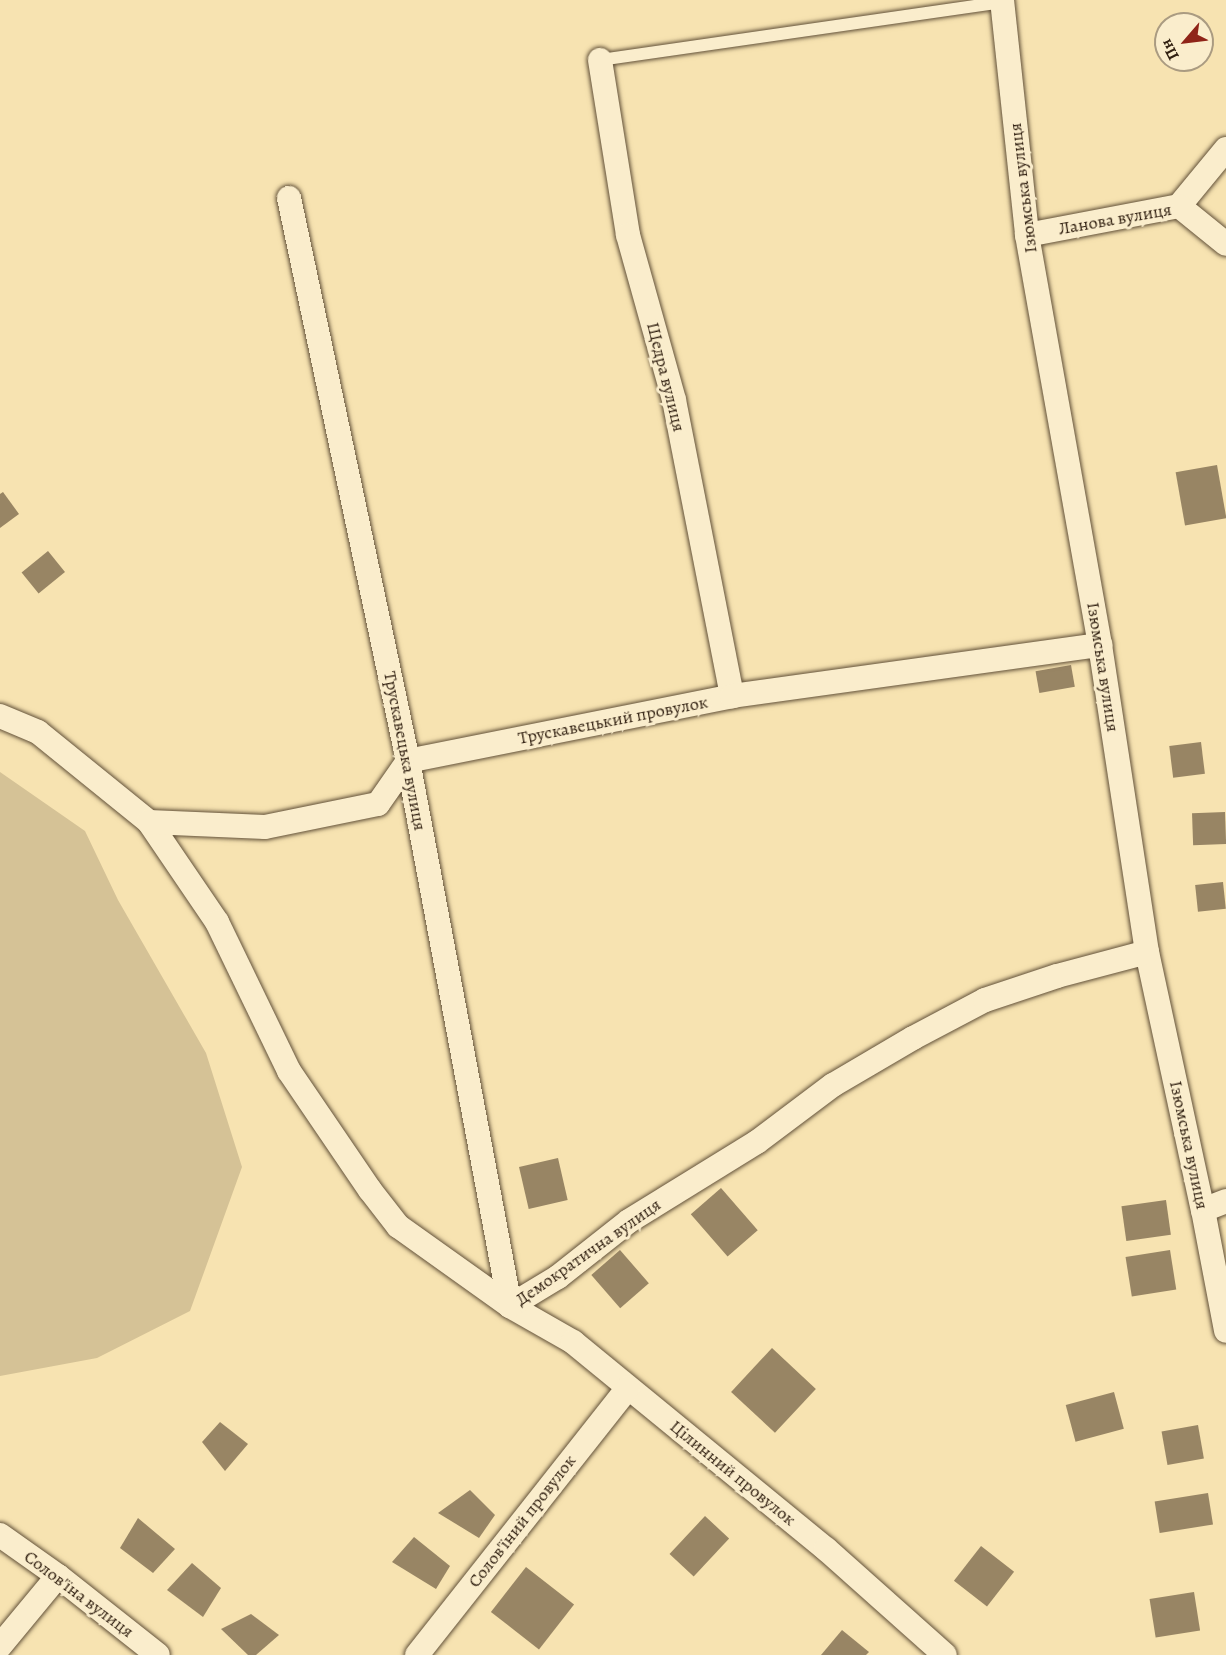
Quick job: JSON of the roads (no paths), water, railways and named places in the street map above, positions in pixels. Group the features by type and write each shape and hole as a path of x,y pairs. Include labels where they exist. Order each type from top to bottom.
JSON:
{"street":[{"name":"Ізюмська вулиця","path":"1002,1 1027,235 1100,645 1147,951 1203,1210 1226,1331"},
{"name":"Щедра вулиця","path":"600,60 628,235 674,400 732,696"},
{"path":"1179,206 1226,149"},
{"name":"Трускавецька вулиця","path":"289,198 408,761 510,1306"},
{"name":"Ланова вулиця","path":"1027,235 1179,206 1226,244"},
{"name":"Трускавецький провулок","path":"408,761 732,696 1100,645"},
{"name":"Демократична вулиця","path":"0,716 38,732 149,822 217,922 289,1071 370,1190 398,1226 510,1306 558,1276 629,1221 756,1142 833,1085 913,1038 985,1000 1057,976 1147,951"},
{"path":"149,822 265,827 378,804 408,761"},
{"path":"1203,1210 1226,1201"},
{"name":"Цілинний провулок","path":"510,1306 573,1342 826,1549 945,1655"},
{"name":"Солов'їний провулок","path":"417,1655 628,1388"},
{"name":"Солов'їна вулиця","path":"0,1535 58,1576 158,1655"},
{"path":"0,1646 58,1576"}],"lane":[{"path":"600,60 1002,1"}]}
